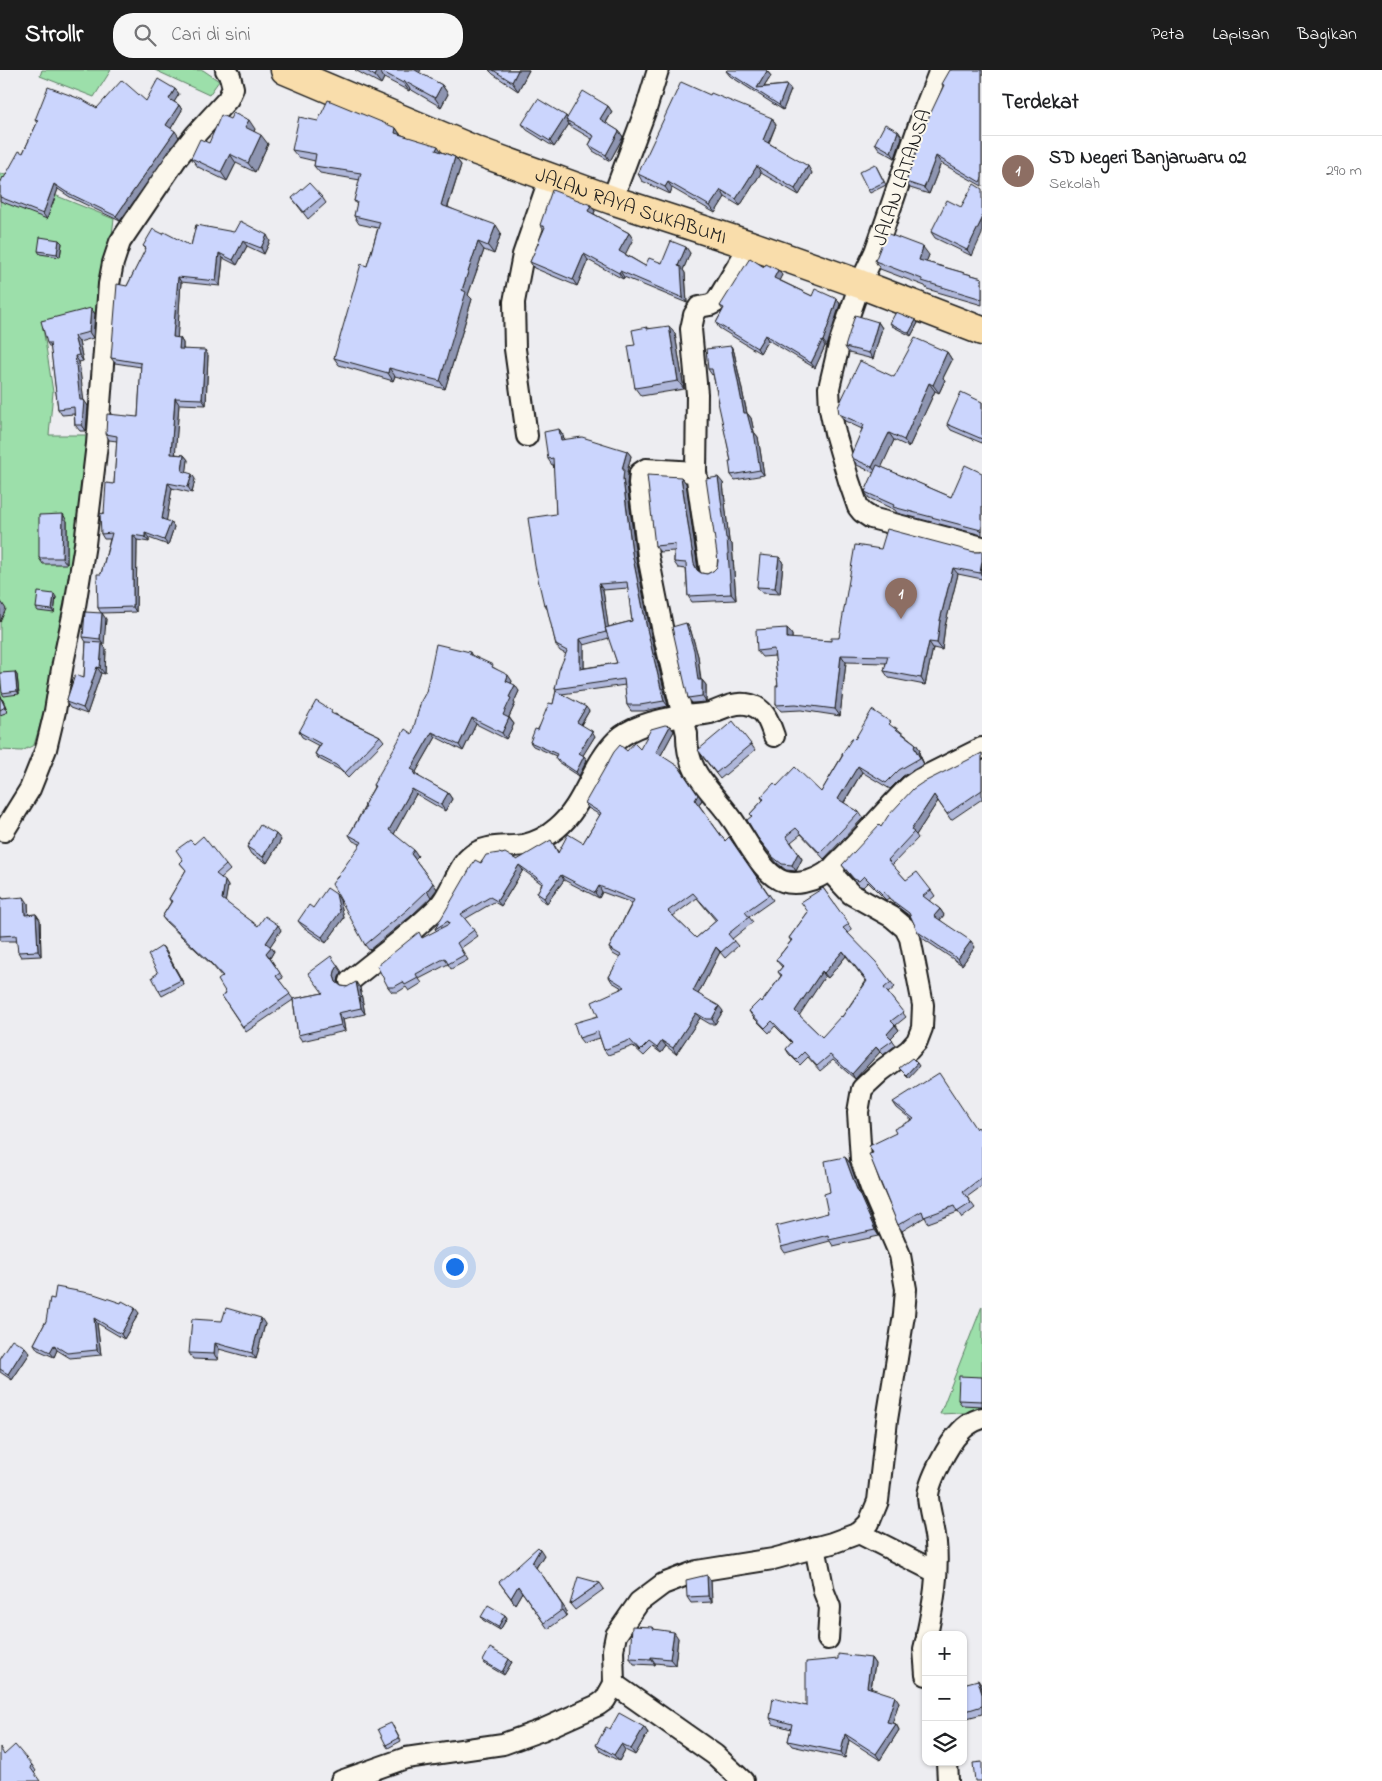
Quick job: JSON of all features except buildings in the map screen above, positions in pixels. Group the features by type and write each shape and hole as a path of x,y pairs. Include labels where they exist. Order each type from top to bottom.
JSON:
{"highway":[{"name":"JALAN RAYA SUKABUMI","path":"285,70 477,151 612,200 750,245 982,330"}],"street":[{"path":"4,831 30,789 43,758 55,710 62,663 75,606 85,544 97,444 109,284 113,263 120,242 167,171 196,134 228,99 233,88 230,76 226,70"},
{"path":"612,200 646,109 658,70"},
{"name":"JALAN LATANSA","path":"940,70 886,221 860,284 840,341 829,388 830,409 849,481 858,507 862,512 872,518 982,547"},
{"path":"527,436 515,348 514,302 523,256 550,177"},
{"path":"710,568 696,472 697,394 691,329 697,309 702,305 710,305 716,302 750,245"},
{"path":"696,472 646,469 640,473 648,556 687,734 690,762 768,871 780,881 798,883 808,882 833,869 910,786 920,779 982,748"},
{"path":"350,981 441,903 470,857 489,847 523,845 546,836 568,817 603,756 618,739 628,733 650,723 682,716 709,713 733,704 747,704 759,709 768,718 774,736"},
{"path":"341,1781 406,1758 503,1744 542,1730 598,1705 606,1700 614,1684 613,1650 616,1635 626,1618 639,1602 663,1584 697,1571 773,1559 832,1543 859,1533 869,1523 878,1501 887,1420 906,1301 900,1256 861,1160 858,1112 862,1089 881,1071 910,1050 917,1041 924,1016 920,985 910,938 905,928 892,917 851,894 836,878 833,869"},
{"path":"928,1631 936,1572 936,1545 928,1497 934,1476 952,1442 974,1420 982,1418"},
{"path":"859,1533 936,1572"},
{"path":"815,1547 824,1592 830,1607 828,1639"},
{"path":"614,1684 715,1756 743,1781"},
{"path":"947,1766 948,1781"}],"green space":[{"path":"42,70 111,70 94,97 40,76"},
{"path":"155,70 203,70 219,81 209,95"},
{"path":"0,173 114,219 102,311 42,321 53,392 49,435 92,435 85,576 34,745 22,751 0,750"},
{"path":"982,1306 982,1412 940,1414"}],"place":[{"name":"SD Negeri Banjarwaru 02","path":"901,619"}]}
